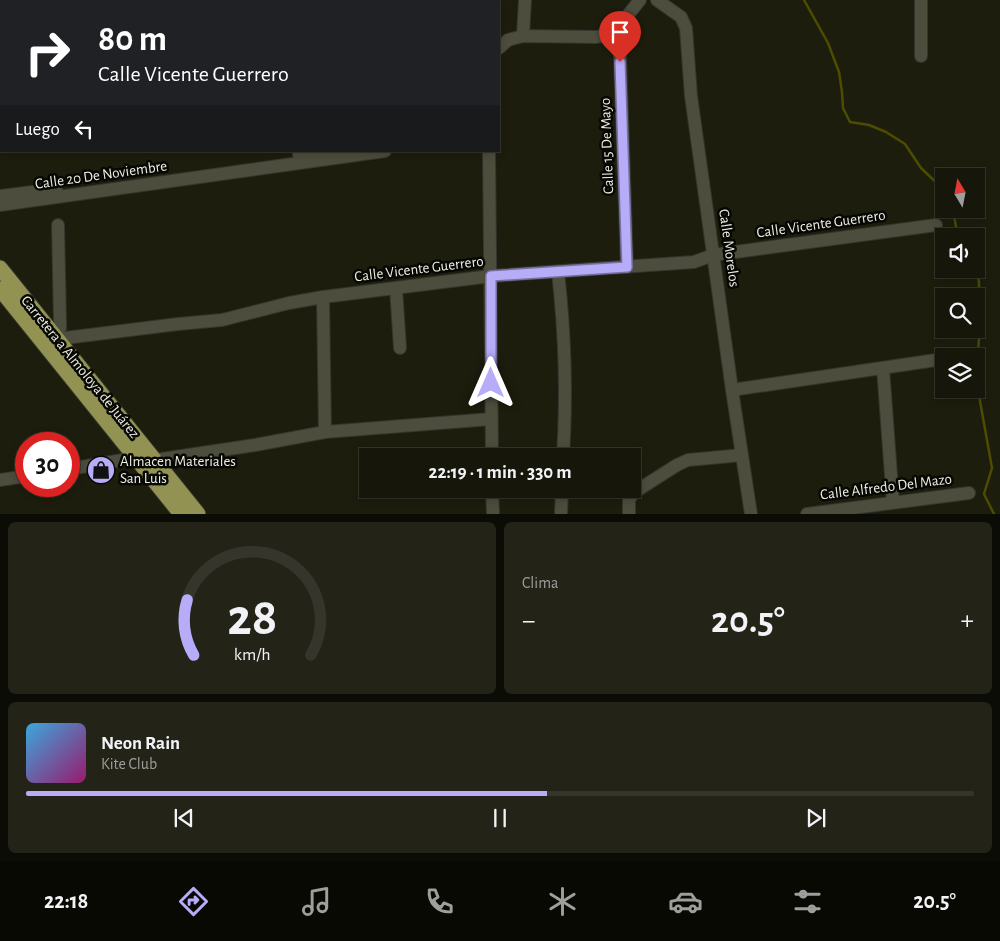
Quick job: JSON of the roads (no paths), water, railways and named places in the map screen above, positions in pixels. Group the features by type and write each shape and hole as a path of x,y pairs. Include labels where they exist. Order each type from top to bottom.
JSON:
{"main road":[{"name":"Carretera a Almoloya de Juárez","path":"0,268 198,514"},
{"name":"Carretera a Almoloya de Juárez","path":"0,289 134,458 181,514"}],"street":[{"path":"523,36 525,0"},
{"path":"500,47 508,40 523,36 600,37 613,31 640,0"},
{"name":"Calle Morelos","path":"657,0 681,17 686,28 691,96 751,514"},
{"path":"920,56 921,0"},
{"name":"Calle 15 De Mayo","path":"619,25 627,267"},
{"name":"Calle 20 De Noviembre","path":"0,196 314,152"},
{"name":"Calle 20 De Noviembre","path":"0,205 334,155 372,152"},
{"path":"489,152 492,448"},
{"path":"54,335 60,328 58,225"},
{"name":"Calle Vicente Guerrero","path":"54,335 227,319 289,303 322,297 491,276 694,262 713,255 936,225"},
{"path":"558,272 565,338 566,381 563,448"},
{"path":"396,288 400,348"},
{"path":"322,297 325,432"},
{"path":"732,390 935,360"},
{"path":"884,368 893,502"},
{"path":"155,460 255,446 325,432 491,419"},
{"path":"629,514 629,500 633,493 676,465 688,460 742,455"},
{"path":"80,467 134,458"},
{"path":"0,480 15,478"},
{"name":"Calle Alfredo Del Mazo","path":"807,514 970,493"},
{"path":"492,498 493,514"},
{"path":"561,514 562,498"}],"waterway":[{"path":"804,0 828,43 839,72 843,108 850,122 869,125 886,132 905,144 921,168 935,181"},
{"path":"954,218 956,228"},
{"path":"978,278 978,390 992,468 984,494 994,514"}],"place":[{"name":"Almacen Materiales San Luis","path":"101,470"}]}
